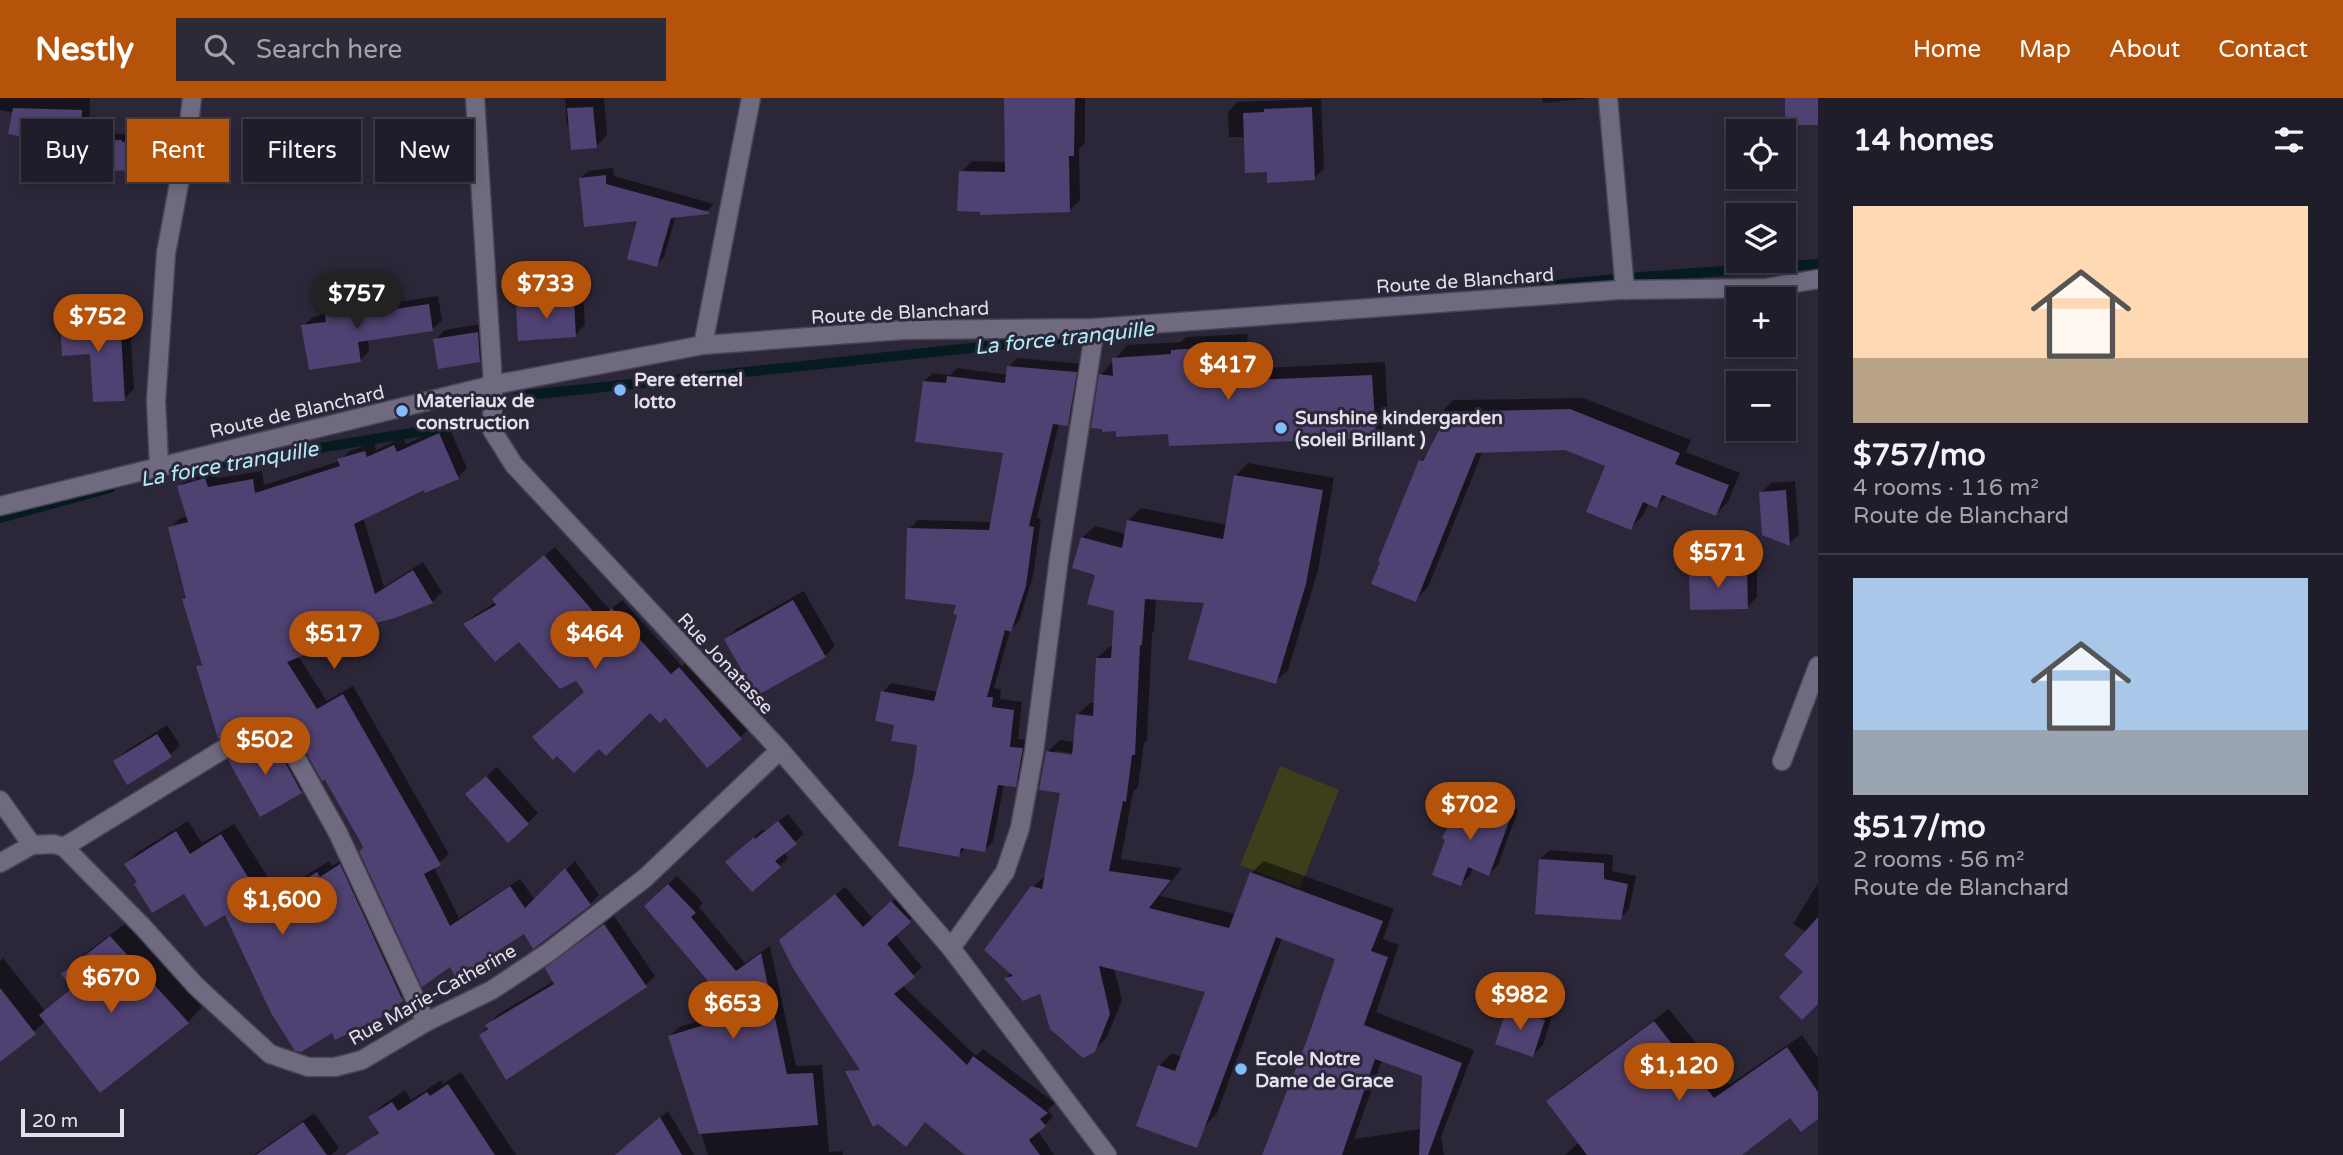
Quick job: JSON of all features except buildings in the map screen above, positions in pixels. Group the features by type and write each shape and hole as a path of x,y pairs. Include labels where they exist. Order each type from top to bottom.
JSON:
{"street":[{"path":"159,465 156,401 166,253 187,141 192,98"},
{"name":"Rue Jonatasse","path":"475,98 493,385 492,430 514,465 780,750 951,948 1107,1155"},
{"path":"703,345 751,98"},
{"path":"1608,98 1625,290"},
{"name":"Route de Blanchard","path":"0,506 493,385 703,345 902,330 1095,328 1625,290 1766,288 1818,279"},
{"path":"951,948 1005,872 1020,828 1034,752 1059,558 1095,328"},
{"path":"1782,761 1818,666"},
{"path":"0,863 32,845 54,844 64,847 232,744 261,730 281,731 338,833 426,1023"},
{"name":"Rue Marie-Catherine","path":"64,847 143,927 196,986 270,1054 308,1067 335,1067 362,1060 426,1023 492,990 549,952 645,878 780,750"},
{"path":"0,800 32,845"}],"green space":[{"path":"1280,766 1339,790 1300,888 1240,865"}],"waterway":[{"name":"La force tranquille","path":"1528,288 1818,264"},
{"name":"La force tranquille","path":"519,396 1084,336"},
{"name":"La force tranquille","path":"177,471 461,425"},
{"name":"La force tranquille","path":"0,518 110,488"}],"place":[{"name":"Pere eternel lotto","path":"620,390"},
{"name":"Materiaux de construction","path":"402,411"},
{"name":"Sunshine kindergarden (soleil Brillant )","path":"1281,428"},
{"name":"Ecole Notre Dame de Grace","path":"1241,1069"}]}
